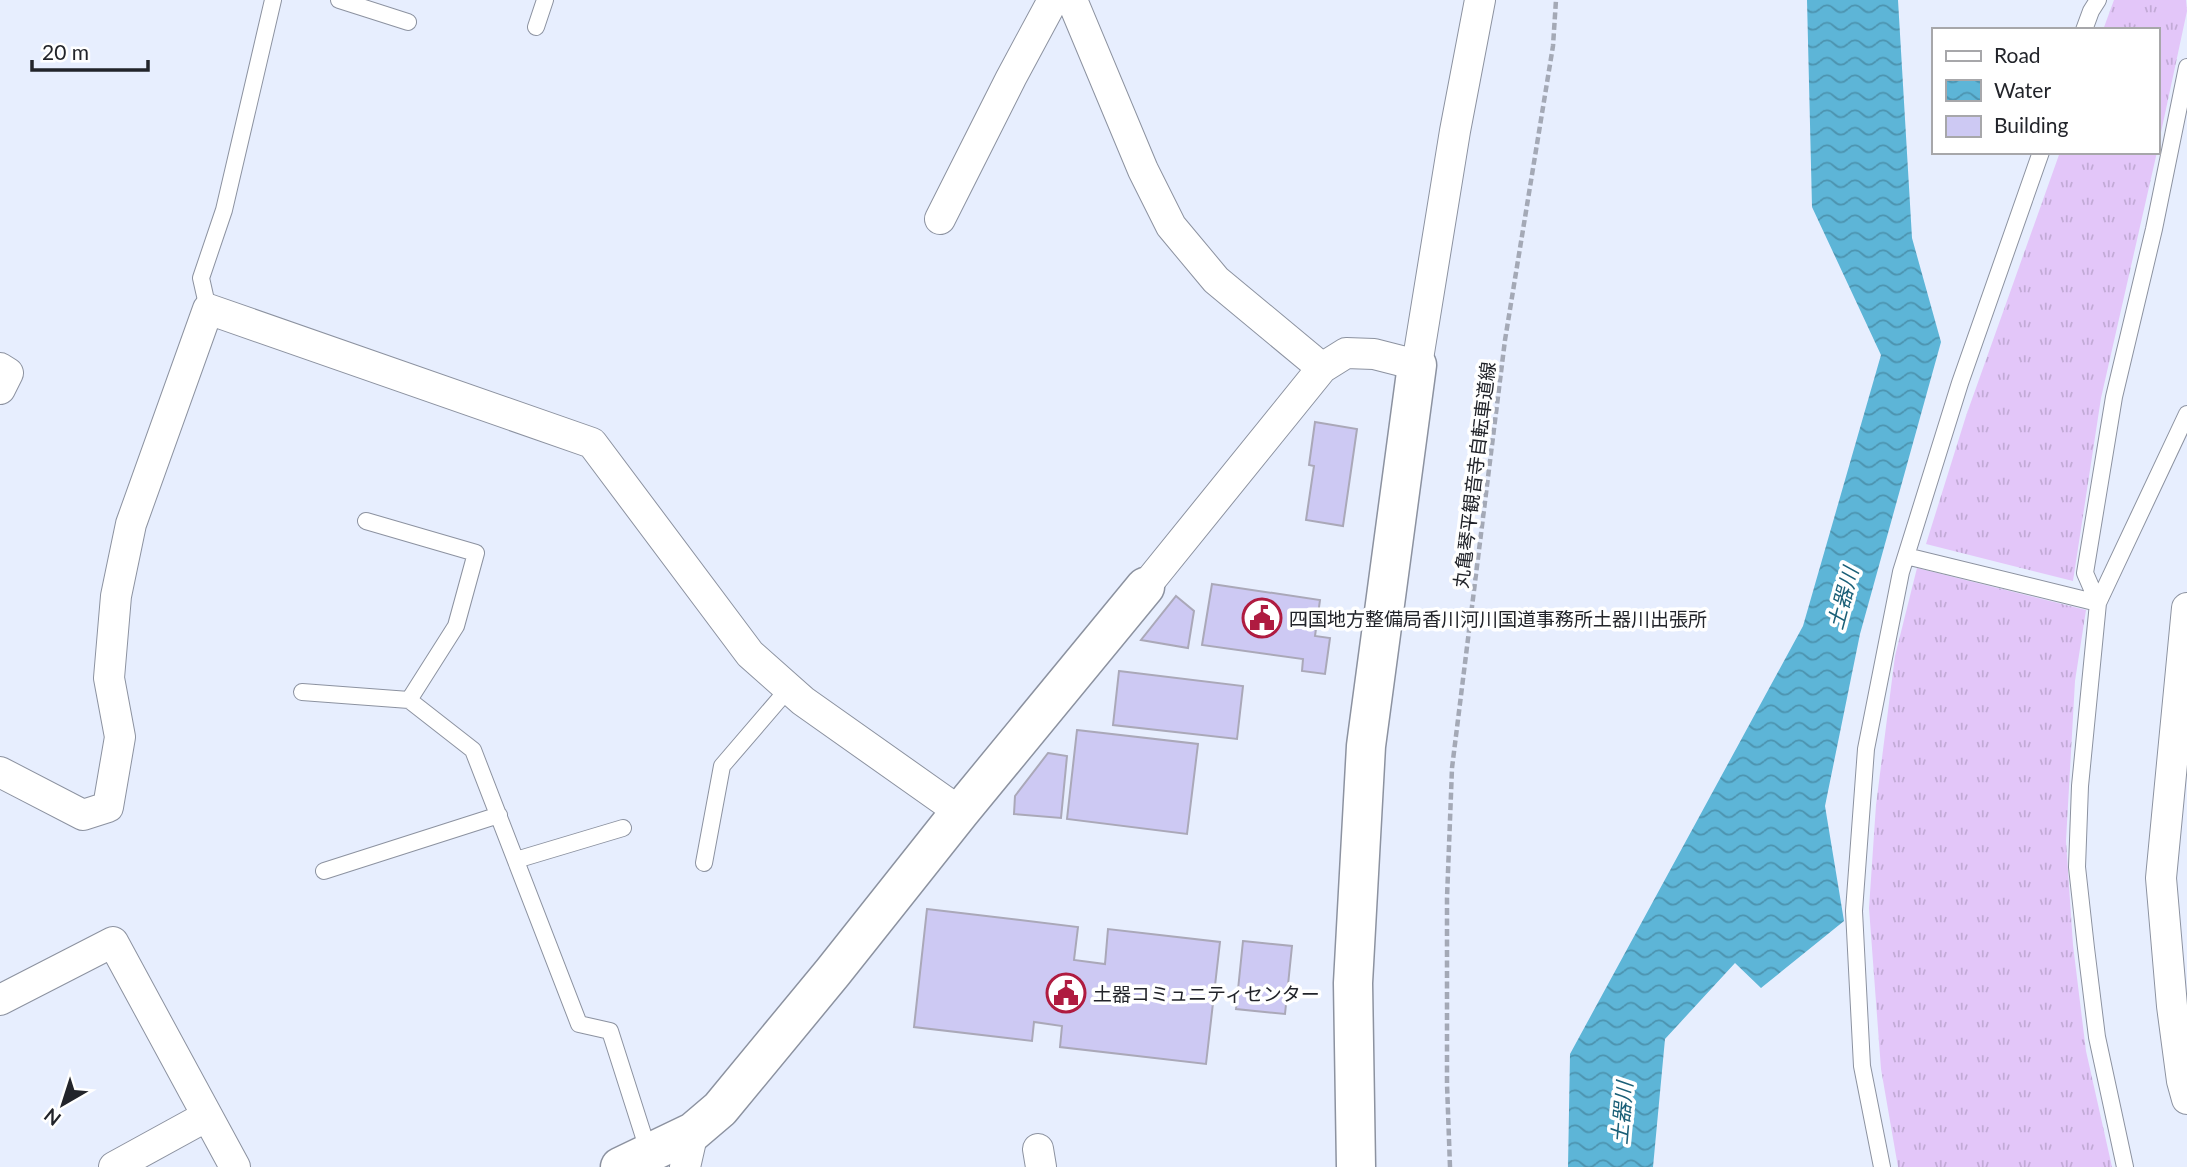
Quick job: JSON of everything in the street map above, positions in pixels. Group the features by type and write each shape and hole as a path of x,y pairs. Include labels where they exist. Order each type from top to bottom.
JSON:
{"street":[{"path":"940,219 1053,0"},
{"path":"1072,0 1143,170 1171,226 1216,280 1322,368"},
{"path":"1356,1167 1353,983 1366,746 1417,365 1455,131 1480,0"},
{"path":"2,779 83,815 108,807 120,737 109,678 116,596 131,524 208,309 592,443 750,654 852,736 960,812"},
{"path":"634,1160 689,1150 1322,368 1346,353 1374,354 1417,365"},
{"path":"0,368 8,373 0,389"},
{"path":"2187,608 2161,878 2181,1022 2187,1099"},
{"path":"0,1000 113,942 235,1167"},
{"path":"114,1167 207,1116"}],"lane":[{"path":"208,309 201,278 224,210 273,0"},
{"path":"339,0 408,22"},
{"path":"536,27 545,0"},
{"path":"2085,28 2098,0"},
{"path":"2098,603 2085,573 2115,397 2154,229 2187,67"},
{"path":"1882,1167 1862,1066 1854,911 1866,749 1906,556 1960,383 2040,154"},
{"path":"2125,1167 2097,1037 2077,867 2080,786 2098,603 2187,414"},
{"path":"366,521 475,553 456,626 409,700"},
{"path":"1906,556 2098,603"},
{"path":"705,863 722,766 789,688"},
{"path":"302,692 409,700 473,750 579,1024 610,1031 634,1160"},
{"path":"324,871 499,815"},
{"path":"516,860 623,828"}],"path":[{"name":"丸亀琴平観音寺自転車道線","path":"1450,1167 1447,938 1452,768 1504,340 1553,46 1556,0"}],"green space":[{"path":"2114,0 2186,0 2187,11 2159,142 2159,28 2104,28"},
{"path":"2059,154 2157,154 2101,398 2073,581 1926,544 1966,416"},
{"path":"1917,568 2086,610 2075,681 2066,841 2073,945 2086,1051 2112,1167 1898,1167 1881,1069 1869,908 1876,805 1895,656"}],"water":[{"name":"土器川","path":"1807,0 1898,0 1912,238 1941,342 1860,634 1825,806 1844,921 1761,988 1735,963 1665,1039 1653,1167 1568,1167 1570,1054 1803,626 1881,355 1812,207"}],"building":[{"path":"1315,422 1357,429 1343,526 1306,520 1314,466 1309,465"},
{"name":"四国地方整備局香川河川国道事務所土器川出張所","path":"1212,584 1320,600 1315,636 1330,638 1325,674 1302,671 1303,659 1202,645"},
{"path":"1176,596 1194,611 1188,648 1141,640"},
{"path":"1119,671 1243,686 1237,739 1113,725"},
{"path":"1077,730 1198,744 1187,834 1067,819"},
{"path":"1048,753 1067,756 1061,818 1014,814 1015,796"},
{"name":"土器コミュニティセンター","path":"927,909 1078,927 1074,960 1105,964 1108,929 1220,942 1206,1064 1060,1047 1062,1026 1034,1022 1032,1041 914,1027"},
{"path":"1243,941 1292,946 1285,1014 1236,1009"}],"place":[{"name":"四国地方整備局香川河川国道事務所土器川出張所","path":"1262,618"},
{"name":"土器コミュニティセンター","path":"1066,993"}]}
